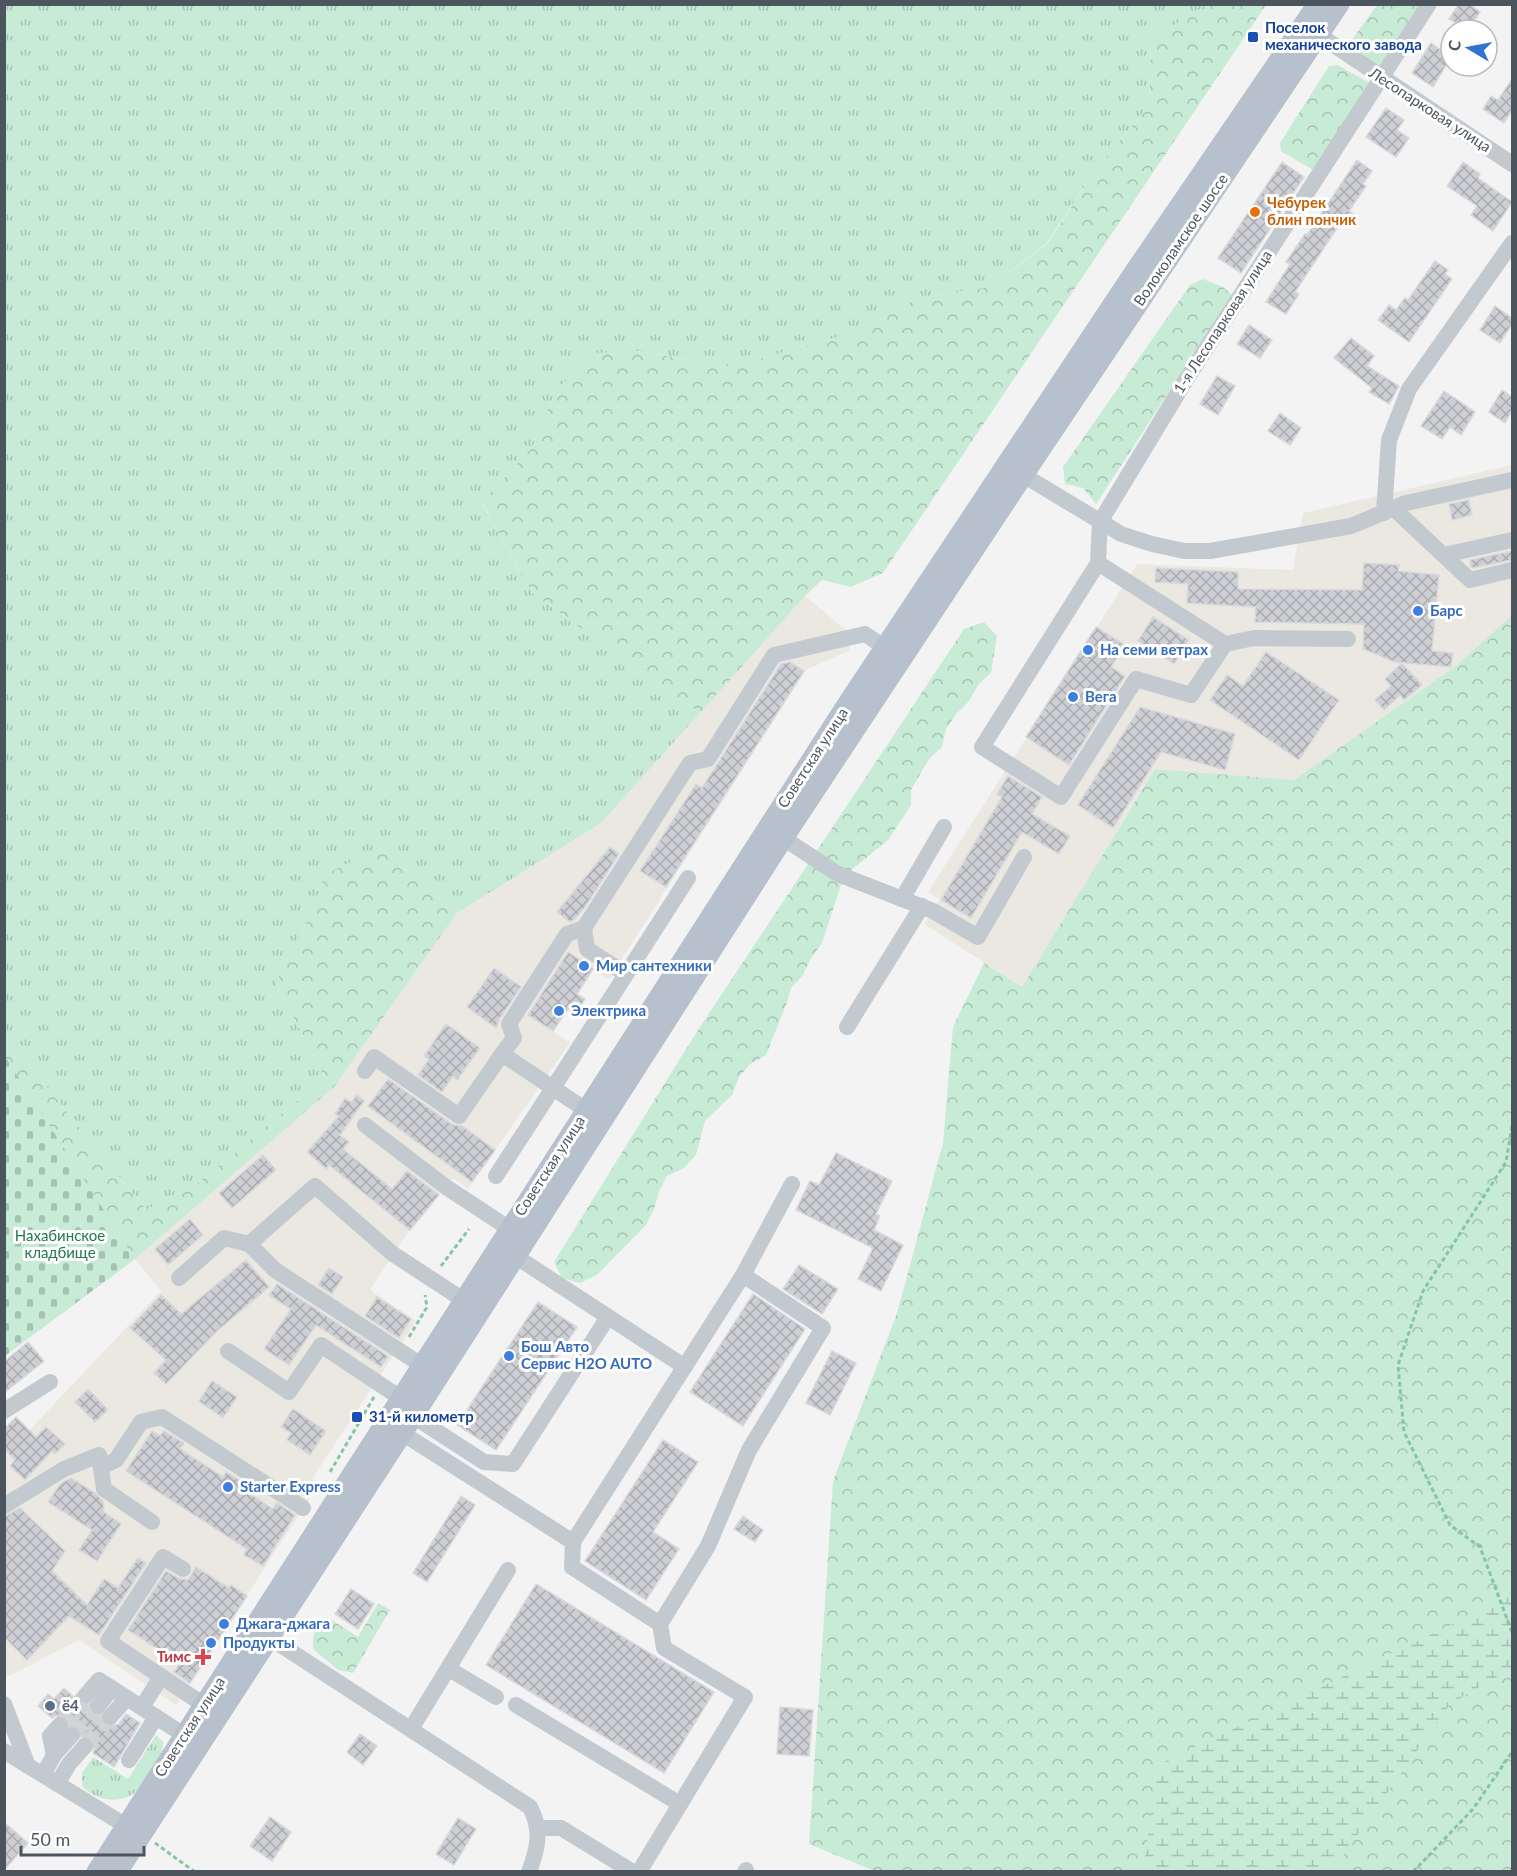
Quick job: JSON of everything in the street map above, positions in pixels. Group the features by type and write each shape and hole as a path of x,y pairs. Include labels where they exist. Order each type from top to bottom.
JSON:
{"main road":[{"name":"Волоколамское шоссе","path":"1015,469 1317,4"},
{"name":"Волоколамское шоссе","path":"1015,469 1340,4"},
{"name":"Советская улица","path":"117,1872 270,1638 406,1416 423,1366 586,1110 884,647 1015,469"},
{"name":"Советская улица","path":"97,1872 140,1835 184,1735 515,1256 783,838 1015,469"}],"street":[{"name":"1-я Лесопарковая улица","path":"1100,522 1184,383 1429,4"},
{"name":"Лесопарковая улица","path":"1319,35 1512,164"},
{"path":"1389,511 1389,440 1409,389 1512,243"},
{"path":"1015,469 1122,534 1184,551 1210,551 1351,526 1406,503 1512,480"},
{"path":"1389,511 1444,555 1470,580 1512,570"},
{"path":"1100,522 1098,563 982,747 1061,797 1136,679 1191,695 1225,644"},
{"path":"1444,555 1512,540"},
{"path":"1098,563 1225,644 1254,638 1348,639"},
{"path":"365,1071 374,1056 459,1116 513,1038 509,1024 567,934 584,928 690,763 708,759 774,656 865,634 884,647"},
{"path":"902,898 944,827"},
{"path":"783,838 838,874 933,910 978,937 1024,857"},
{"path":"496,1176 688,878"},
{"path":"847,1027 922,906"},
{"path":"584,928 587,949 626,974"},
{"path":"502,1054 586,1110"},
{"path":"365,1125 446,1187 510,1229"},
{"path":"660,1624 572,1568 573,1542 743,1275 792,1184"},
{"path":"249,1244 315,1186 393,1254 465,1301"},
{"path":"179,1278 224,1238 249,1244 275,1270 423,1366"},
{"path":"515,1256 684,1367"},
{"path":"639,1872 745,1697 664,1648 660,1624 708,1546 749,1450 824,1328 743,1275"},
{"path":"406,1416 484,1462 513,1464 608,1317"},
{"path":"228,1351 289,1392 321,1345 381,1385 406,1416 573,1542"},
{"path":"4,1411 50,1382"},
{"path":"101,1467 116,1460 141,1422 162,1417 303,1508"},
{"path":"4,1506 64,1468 99,1455 104,1489 152,1522"},
{"path":"183,1569 164,1557 108,1641 204,1705"},
{"path":"411,1729 508,1570"},
{"path":"270,1638 530,1807 537,1820 538,1828 536,1853 529,1872"},
{"path":"449,1668 496,1697"},
{"path":"142,1707 161,1677"},
{"path":"127,1698 98,1706 112,1689 127,1698 142,1707 184,1735"},
{"path":"4,1704 28,1766"},
{"path":"516,1704 680,1804"},
{"path":"129,1760 156,1717"},
{"path":"72,1735 69,1764 50,1780 54,1755 50,1736 72,1735"},
{"path":"4,1750 140,1835"},
{"path":"538,1828 561,1828 633,1872"}],"path":[{"path":"1512,1126 1506,1162 1423,1291 1398,1365 1404,1432 1450,1525 1480,1547 1512,1632"},
{"path":"439,1268 469,1229"},
{"path":"401,1352 427,1307 424,1293"},
{"path":"326,1480 381,1385"},
{"path":"1413,1872 1473,1809 1512,1752"},
{"path":"140,1835 195,1872"}],"shaded area":[{"path":"1512,465 1512,615 1457,665 1294,780 1155,769 1022,987 924,924 940,899 928,892 1137,564 1293,570 1303,513"},
{"path":"805,596 846,630 850,650 806,670 609,979 593,969 577,994 585,999 575,1014 568,1009 553,1031 570,1043 468,1189 453,1178 407,1234 370,1290 416,1321 312,1479 319,1484 176,1705 79,1640 7,1677 4,1670 4,1457 161,1291 135,1259 334,1087 457,913 601,823"}],"green space":[{"path":"1208,4 1266,5 883,573 851,587 822,580 700,713 532,593 482,502 532,448 555,392 591,353 637,351 731,367 863,330 915,299 991,287 1048,243 1096,169 1149,106 1151,39"},
{"path":"4,5 1208,5 1151,39 1149,106 1096,169 1047,243 991,287 915,299 863,330 731,367 637,351 555,392 532,448 482,503 532,593 700,713 601,823 457,913 380,848 303,930 276,983 325,1078 199,1182 146,1210 17,1050 5,1028"},
{"path":"1377,5 1421,5 1380,67 1365,57 1351,41"},
{"path":"1337,65 1370,83 1313,170 1281,151 1280,143 1329,66"},
{"path":"1203,279 1223,287 1232,295 1096,504 1083,488 1065,484 1063,467 1190,285"},
{"path":"1512,615 1512,1871 877,1872 809,1844 833,1481 897,1313 943,1143 953,1027 984,963 1022,987 1155,769 1294,780 1457,665"},
{"path":"984,622 997,636 991,673 978,685 969,701 946,729 942,747 929,759 911,790 911,805 888,840 844,876 822,943 811,958 803,975 791,988 766,1055 750,1064 739,1077 732,1095 705,1121 696,1155 684,1168 667,1176 646,1225 597,1275 580,1283 562,1278 554,1262 696,1033 964,629"},
{"path":"380,848 457,913 334,1087 135,1259 4,1356 5,1028 17,1050 146,1210 199,1182 325,1078 276,983 303,930 326,874"},
{"name":"Нахабинское кладбище","path":"4,1055 135,1259 5,1356 4,1356"},
{"path":"1512,1590 1512,1668 1450,1704 1332,1871 1143,1871 1158,1765 1461,1620"},
{"path":"378,1603 390,1610 353,1673 338,1670 313,1649 316,1631 327,1617 358,1637"},
{"path":"156,1735 163,1741 162,1752 137,1791 117,1800 101,1798 82,1786 82,1773 93,1757 128,1779"}],"building":[{"path":"1459,4 1469,4 1480,12 1476,18 1450,18"},
{"path":"1431,43 1439,49 1439,77 1433,87 1412,73"},
{"path":"1512,79 1512,110 1504,123 1483,109 1491,96 1498,100"},
{"path":"1386,108 1404,120 1397,130 1409,138 1396,157 1366,137"},
{"path":"1357,160 1372,171 1363,184 1366,186 1349,211 1355,215 1347,226 1341,222 1295,292 1299,294 1286,314 1266,302 1290,264 1286,262 1305,234 1307,235"},
{"path":"1282,162 1304,177 1241,273 1218,258"},
{"path":"1463,162 1480,174 1478,178 1512,202 1493,231 1471,215 1477,206 1447,186"},
{"path":"1435,261 1448,270 1445,274 1452,279 1409,342 1378,320 1389,305 1396,310 1405,298 1408,300"},
{"path":"1495,306 1512,318 1512,324 1500,343 1480,330"},
{"path":"1249,325 1272,340 1260,358 1237,344"},
{"path":"1351,338 1374,356 1367,366 1399,386 1389,404 1369,392 1372,388 1334,358"},
{"path":"1217,376 1235,386 1218,415 1200,404"},
{"path":"1502,390 1512,397 1512,411 1505,423 1489,412"},
{"path":"1444,391 1475,412 1461,435 1450,427 1442,439 1421,426"},
{"path":"1280,413 1301,428 1290,445 1268,431"},
{"path":"1469,500 1472,515 1452,520 1449,504"},
{"path":"1512,551 1512,560 1471,567 1470,560"},
{"path":"1364,563 1399,565 1398,571 1439,575 1432,651 1453,653 1451,667 1395,662 1363,649 1364,624 1255,622 1256,607 1187,603 1188,584 1155,582 1156,568 1238,572 1238,589 1362,590"},
{"path":"1153,617 1189,640 1174,664 1138,641"},
{"path":"1096,627 1125,645 1111,667 1125,676 1069,765 1026,737"},
{"path":"1266,652 1339,700 1299,760 1210,700 1227,675 1243,686"},
{"path":"790,662 804,671 666,887 640,871 696,784 702,788 781,664"},
{"path":"1402,663 1422,685 1404,700 1400,695 1384,710 1375,700 1391,686 1385,679"},
{"path":"1140,707 1235,734 1225,770 1161,752 1113,828 1078,805"},
{"path":"1008,776 1042,797 1032,814 1070,836 1059,854 1022,832 971,918 941,900 1002,797 997,794"},
{"path":"610,847 619,854 585,907 570,922 557,912"},
{"path":"568,952 593,969 577,994 585,999 575,1014 568,1009 553,1031 528,1015"},
{"path":"494,968 521,987 496,1028 467,1007"},
{"path":"446,1024 480,1048 457,1080 453,1076 442,1092 418,1075 429,1059 424,1056"},
{"path":"388,1079 453,1125 462,1126 495,1150 472,1182 368,1106"},
{"path":"357,1095 364,1101 340,1135 349,1142 343,1149 392,1189 407,1171 439,1195 410,1230 329,1165 326,1169 307,1152 339,1116 335,1114 345,1098 351,1102"},
{"path":"836,1153 892,1181 876,1214 880,1216 874,1230 903,1245 881,1291 858,1279 873,1248 796,1210 810,1181 819,1185"},
{"path":"263,1155 276,1170 232,1208 219,1193"},
{"path":"190,1219 203,1235 168,1265 155,1249"},
{"path":"246,1260 269,1287 218,1330 166,1384 154,1373 166,1360 130,1328 161,1295 181,1314"},
{"path":"799,1265 838,1289 822,1314 783,1289"},
{"path":"329,1268 343,1277 332,1294 318,1285"},
{"path":"277,1284 388,1356 381,1367 316,1325 289,1365 264,1349 291,1309 269,1295"},
{"path":"753,1294 805,1329 743,1426 690,1392"},
{"path":"377,1297 411,1319 399,1338 365,1316"},
{"path":"538,1302 577,1327 496,1450 457,1425"},
{"path":"28,1342 44,1361 4,1393 4,1362"},
{"path":"832,1351 856,1363 830,1415 806,1403"},
{"path":"212,1381 237,1397 223,1418 199,1401"},
{"path":"88,1389 108,1410 95,1422 75,1402"},
{"path":"293,1409 326,1431 310,1455 287,1440 291,1433 281,1427"},
{"path":"16,1417 36,1437 46,1427 65,1444 55,1454 52,1451 25,1480 10,1466 15,1460 4,1449 4,1429"},
{"path":"152,1431 160,1436 164,1431 184,1443 180,1449 223,1477 226,1472 246,1484 243,1489 273,1509 277,1503 295,1515 263,1566 244,1555 247,1549 126,1471"},
{"path":"663,1440 698,1462 653,1532 679,1549 646,1600 585,1561"},
{"path":"71,1478 95,1493 103,1501 104,1512 121,1524 97,1561 79,1550 92,1530 48,1502 61,1483"},
{"path":"461,1496 475,1505 427,1582 413,1573"},
{"path":"20,1508 65,1551 52,1571 87,1605 104,1579 118,1588 138,1558 146,1563 99,1635 69,1616 27,1660 4,1637 4,1517"},
{"path":"743,1516 763,1530 755,1542 734,1529"},
{"path":"196,1567 229,1588 231,1585 247,1596 190,1683 174,1672 180,1663 128,1630 166,1571 178,1578 188,1580"},
{"path":"536,1584 714,1692 664,1773 486,1665"},
{"path":"351,1589 374,1604 358,1629 335,1614"},
{"path":"64,1688 80,1703 88,1705 91,1714 100,1716 107,1727 119,1724 126,1714 140,1723 114,1767 93,1753 95,1748 92,1739 82,1736 79,1728 70,1725 67,1717 57,1715 52,1718 38,1706 48,1694 54,1699"},
{"path":"780,1707 813,1710 809,1756 777,1754"},
{"path":"360,1734 377,1746 363,1765 347,1752"},
{"path":"270,1817 291,1832 272,1861 250,1846"},
{"path":"458,1818 476,1829 454,1865 436,1854"},
{"path":"4,1822 28,1843 4,1870"}],"tunnel":[{"path":"60,1725 86,1695"},
{"path":"72,1735 98,1706"},
{"path":"85,1746 110,1717"}],"place":[{"name":"Поселок механического завода","path":"1253,37"},
{"name":"Чебурек блин пончик","path":"1255,212"},
{"name":"Барс","path":"1418,611"},
{"name":"На семи ветрах","path":"1088,650"},
{"name":"Вега","path":"1073,697"},
{"name":"Мир сантехники","path":"584,966"},
{"name":"Электрика","path":"559,1011"},
{"name":"Бош Авто Сервис H2O AUTO","path":"509,1356"},
{"name":"31-й километр","path":"357,1417"},
{"name":"Starter Express","path":"228,1487"},
{"name":"Джага-джага","path":"224,1624"},
{"name":"Продукты","path":"211,1643"},
{"name":"Тимс","path":"203,1657"},
{"name":"ё4","path":"50,1706"}]}
